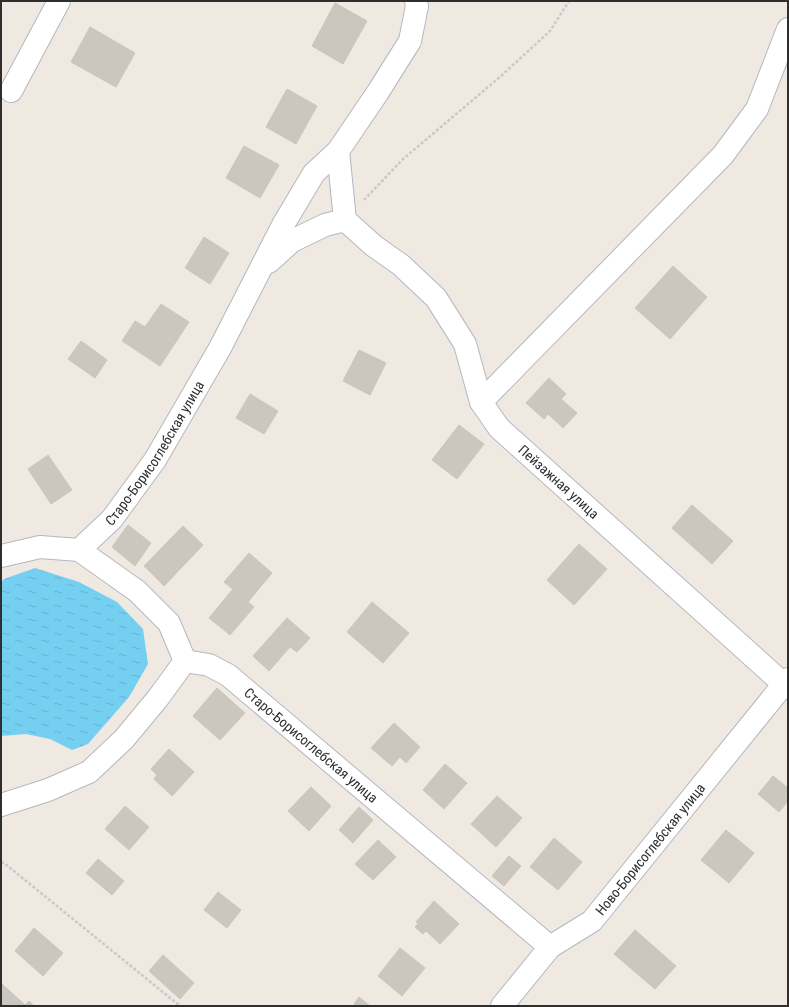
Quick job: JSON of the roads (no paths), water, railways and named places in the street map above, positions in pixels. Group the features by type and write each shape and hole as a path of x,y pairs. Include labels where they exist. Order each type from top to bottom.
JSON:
{"street":[{"path":"11,91 59,1"},
{"name":"Старо-Борисоглебская улица","path":"79,550 112,519 155,460 220,348 283,225 314,174 338,151 410,41 417,6 416,1"},
{"path":"481,402 723,155 757,109 788,29"},
{"path":"259,270 292,241 325,225 345,220 338,151"},
{"name":"Пейзажная улица","path":"345,220 374,246 401,265 436,298 465,344 481,402 499,428 786,683"},
{"path":"1,556 40,547 79,550 137,591 169,623 185,661 158,698 124,739 89,772 48,790 1,805"},
{"name":"Старо-Борисоглебская улица","path":"185,661 209,665 228,675 550,947"},
{"name":"Ново-Борисоглебская улица","path":"502,1006 550,947 592,922 786,683"}],"water":[{"path":"35,568 79,582 117,602 143,629 148,664 129,697 88,744 72,750 50,739 26,734 1,736 1,582 4,579"}]}
